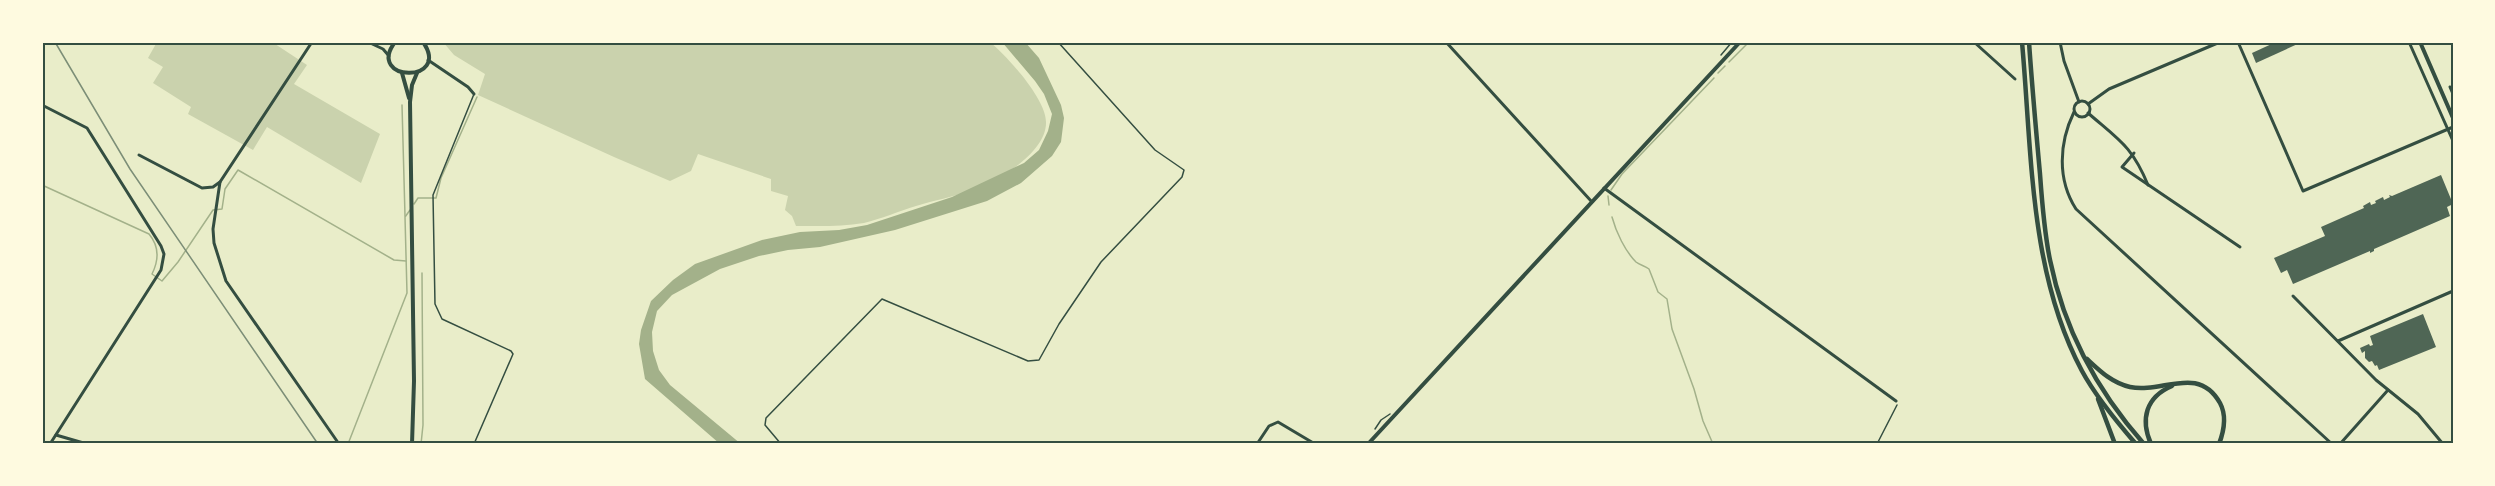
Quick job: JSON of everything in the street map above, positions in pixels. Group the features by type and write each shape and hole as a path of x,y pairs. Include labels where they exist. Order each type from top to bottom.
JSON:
{"highway":[{"path":"2022,42 2039,232 2044,264 2062,325 2094,391 2115,444"},
{"path":"2029,42 2048,248 2065,312 2083,354 2112,405 2144,444"},
{"path":"2083,354 2109,378 2126,386 2147,388 2181,382 2197,383 2212,393 2223,409 2224,424 2219,444"},
{"path":"2151,444 2144,424 2148,407 2163,390 2181,382"},
{"path":"2094,391 2136,444"}],"main road":[{"path":"412,444 414,381 410,102 412,85 417,73 424,68 428,60 428,52 423,42"},
{"path":"1368,444 1740,42"},
{"path":"2420,42 2453,118"},
{"path":"394,44 390,57 393,66 402,73 410,102"},
{"path":"402,73 417,73"}],"street":[{"path":"140,155 202,188 213,187 220,182 312,42"},
{"path":"368,42 383,49 390,57"},
{"path":"1446,42 1592,202"},
{"path":"1974,42 2015,79"},
{"path":"2060,42 2064,61 2079,102"},
{"path":"2079,102 2088,104 2109,89 2220,42"},
{"path":"2238,42 2303,191 2453,127"},
{"path":"2409,42 2453,141"},
{"path":"383,49 394,44"},
{"path":"428,60 468,87 474,94"},
{"path":"2450,87 2453,94"},
{"path":"2079,102 2074,107 2062,155 2063,180 2067,194 2076,209 2332,444"},
{"path":"2088,104 2088,113 2134,153 2149,187"},
{"path":"42,105 87,128 161,246 164,263 50,444"},
{"path":"2074,112 2082,117 2088,113"},
{"path":"2134,153 2122,168 2240,247"},
{"path":"220,182 213,229 214,243 226,281 339,444"},
{"path":"1604,188 1896,401"},
{"path":"2338,341 2453,291"},
{"path":"2293,296 2388,390 2418,414 2443,444"},
{"path":"2340,444 2388,390"},
{"path":"1257,444 1270,425 1278,422 1315,444"},
{"path":"56,435 87,444"}],"lane":[{"path":"474,94 436,186 432,211 435,304 439,315 442,319 511,351 513,354 474,444"}],"path":[{"path":"781,444 765,425 766,418 882,299 1028,361 1039,360 1059,324 1101,262 1182,177 1184,170 1155,150 1058,42"},
{"path":"1877,444 1897,408 1896,401"}],"shaded area":[{"path":"157,42 272,42 307,65 294,84 380,134 361,183 267,127 253,150 188,114 191,107 153,83 163,67 148,58"},
{"path":"443,42 990,42 1015,67 1033,90 1040,102 1046,122 1044,133 1030,155 1007,173 983,186 864,223 838,226 796,226 792,216 785,210 788,196 771,191 771,179 698,154 691,171 670,181 478,95 485,74 454,55"},
{"path":"1002,42 1025,42 1039,58 1061,105 1064,118 1061,142 1052,156 1021,183 987,201 895,230 820,247 759,256 720,269 672,295 657,311 652,332 653,351 659,370 670,385 741,444 720,444 645,379 639,344 641,330 651,301 673,280 695,264 762,240 800,232 839,230 867,225 952,197 1024,163 1039,150 1048,131 1052,114 1044,94 1035,81"}],"building":[{"path":"2276,42 2302,42 2256,63 2252,53"},
{"path":"2441,175 2453,204 2447,207 2450,216 2374,249 2370,253 2370,251 2293,284 2287,270 2281,273 2274,258 2325,236 2321,227 2364,208 2363,206 2370,202 2371,205 2383,197 2384,200 2390,197 2389,195 2392,196"},
{"path":"2423,314 2436,347 2379,370 2377,365 2375,366 2372,361 2369,362 2365,358 2365,351 2362,353 2360,348 2369,344 2373,345 2370,336"}],"waterway":[{"path":"1729,62 1749,42"},
{"path":"1718,73 1725,66"},
{"path":"1611,190 1622,174 1714,78"},
{"path":"414,204 418,198 436,198 441,178 477,97"},
{"path":"402,105 405,216"},
{"path":"42,185 149,234 157,249 156,264 152,274 162,281 178,262 213,210 222,209 225,189 238,170 394,260 406,261"},
{"path":"1608,196 1609,205"},
{"path":"348,444 407,293 405,217 410,210"},
{"path":"1612,217 1618,235 1628,252 1636,262 1649,269 1658,292 1667,299 1672,329 1713,444"},
{"path":"421,444 423,425 422,273"}],"railway":[{"path":"55,42 130,169 318,444"}]}
